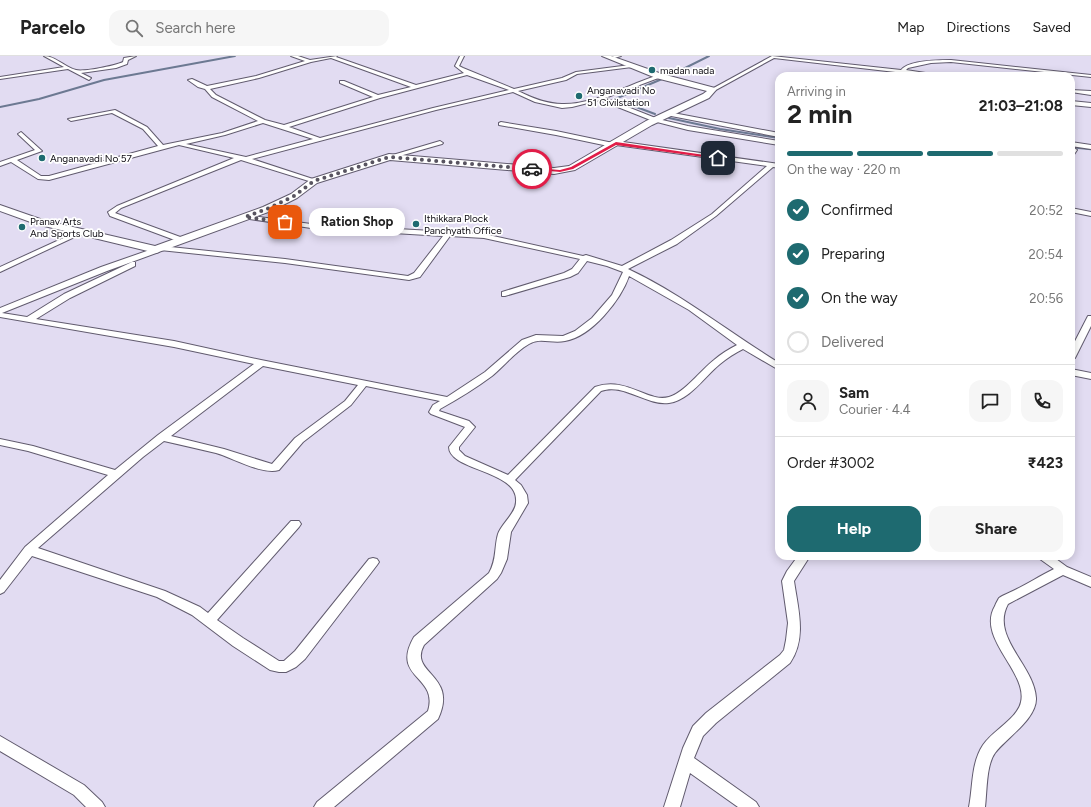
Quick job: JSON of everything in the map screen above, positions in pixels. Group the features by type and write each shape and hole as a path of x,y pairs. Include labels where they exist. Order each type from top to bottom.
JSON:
{"street":[{"path":"46,56 89,79"},
{"path":"76,72 119,66 125,63 126,59 134,56"},
{"path":"293,56 310,61"},
{"path":"190,80 207,88 257,77 310,61 334,56 350,65 414,86"},
{"path":"462,56 457,66 468,73 532,99 563,107 599,98 659,76"},
{"path":"389,157 560,171 572,168 656,120 706,96 712,90 775,56 911,72"},
{"path":"612,57 630,66 659,76 712,90"},
{"path":"903,71 910,65 940,61 970,62 1054,72"},
{"path":"180,240 112,216 110,212 125,204 243,159 512,90 564,79 576,73 630,66"},
{"path":"0,78 68,68"},
{"path":"284,127 414,86 468,73"},
{"path":"1075,74 1091,76"},
{"path":"342,82 377,97"},
{"path":"207,88 214,96 263,121 320,140"},
{"path":"1075,91 1091,93"},
{"path":"599,98 656,120 696,129 775,142"},
{"path":"1075,103 1091,105"},
{"path":"71,119 113,111 145,128 162,147"},
{"path":"668,114 723,126 775,134"},
{"path":"12,160 40,178 46,179 162,147 223,134 263,121"},
{"path":"501,124 614,144 775,166"},
{"path":"0,164 39,151 21,134"},
{"path":"1,311 104,269 267,209 294,196 314,181 389,157 440,143"},
{"path":"180,144 243,159 314,181"},
{"path":"1075,150 1091,147"},
{"path":"1075,150 1091,152"},
{"path":"322,807 433,715 437,703 436,692 414,662 412,656 413,649 418,641 493,576 500,562 501,541 507,527 522,504 522,496 519,490 509,480 461,458 456,454 454,447 470,427 466,423 434,412 436,407 488,374 525,342 532,338 539,337 563,340 576,335 607,307 619,290 625,270 674,242 714,215 771,166"},
{"path":"0,208 40,222 159,249 278,260 409,278 417,275 448,234"},
{"path":"1075,211 1091,214"},
{"path":"245,217 311,226 495,238 586,258 625,270 692,308 743,345 775,365"},
{"path":"0,270 81,232"},
{"path":"28,320 67,296 120,271 159,249"},
{"path":"505,294 567,275 575,270 586,258"},
{"path":"1,311 28,320 174,344 364,384 449,400"},
{"path":"1075,350 1091,319"},
{"path":"509,480 598,389 605,387 617,388 662,400 672,400 718,361 743,345"},
{"path":"0,589 29,550 116,474 162,437 261,363"},
{"path":"1075,373 1091,376"},
{"path":"162,437 220,451 266,468 275,468 299,440 348,403 364,384"},
{"path":"0,442 29,448 116,474"},
{"path":"209,620 295,524"},
{"path":"29,550 160,594 196,611 275,666 282,668 293,662 300,655 373,562"},
{"path":"672,807 686,761 698,731 711,718 785,659 790,652 794,623 788,581 801,560"},
{"path":"1049,560 1063,570 1091,582"},
{"path":"977,807 980,781 988,752 1001,735 1022,715 1028,706 1029,698 1024,683 997,627 997,613 999,606 1004,600 1063,570"},
{"path":"0,743 79,790 97,807"},
{"path":"686,761 752,807"}],"waterway":[{"path":"0,107 39,99 104,80 235,56"},
{"path":"669,76 709,56"},
{"path":"655,114 615,99 662,79"},
{"path":"669,118 720,129 775,137"},
{"path":"1075,147 1091,149"}],"way so far":[{"path":"285,222 245,217 267,209 294,196 314,181 389,157 431,159 532,169"}],"place":[{"name":"madan nada","path":"652,70"},
{"name":"Anganavadi No 51 Civilstation","path":"579,96"},
{"name":"Anganavadi No 57","path":"42,158"},
{"name":"Ration Shop","path":"285,222"},
{"name":"Ithikkara Plock Panchyath Office","path":"416,224"},
{"name":"Pranav Arts And Sports Club","path":"22,227"}],"route":[{"path":"532,169 566,170 616,143 718,158"}]}
